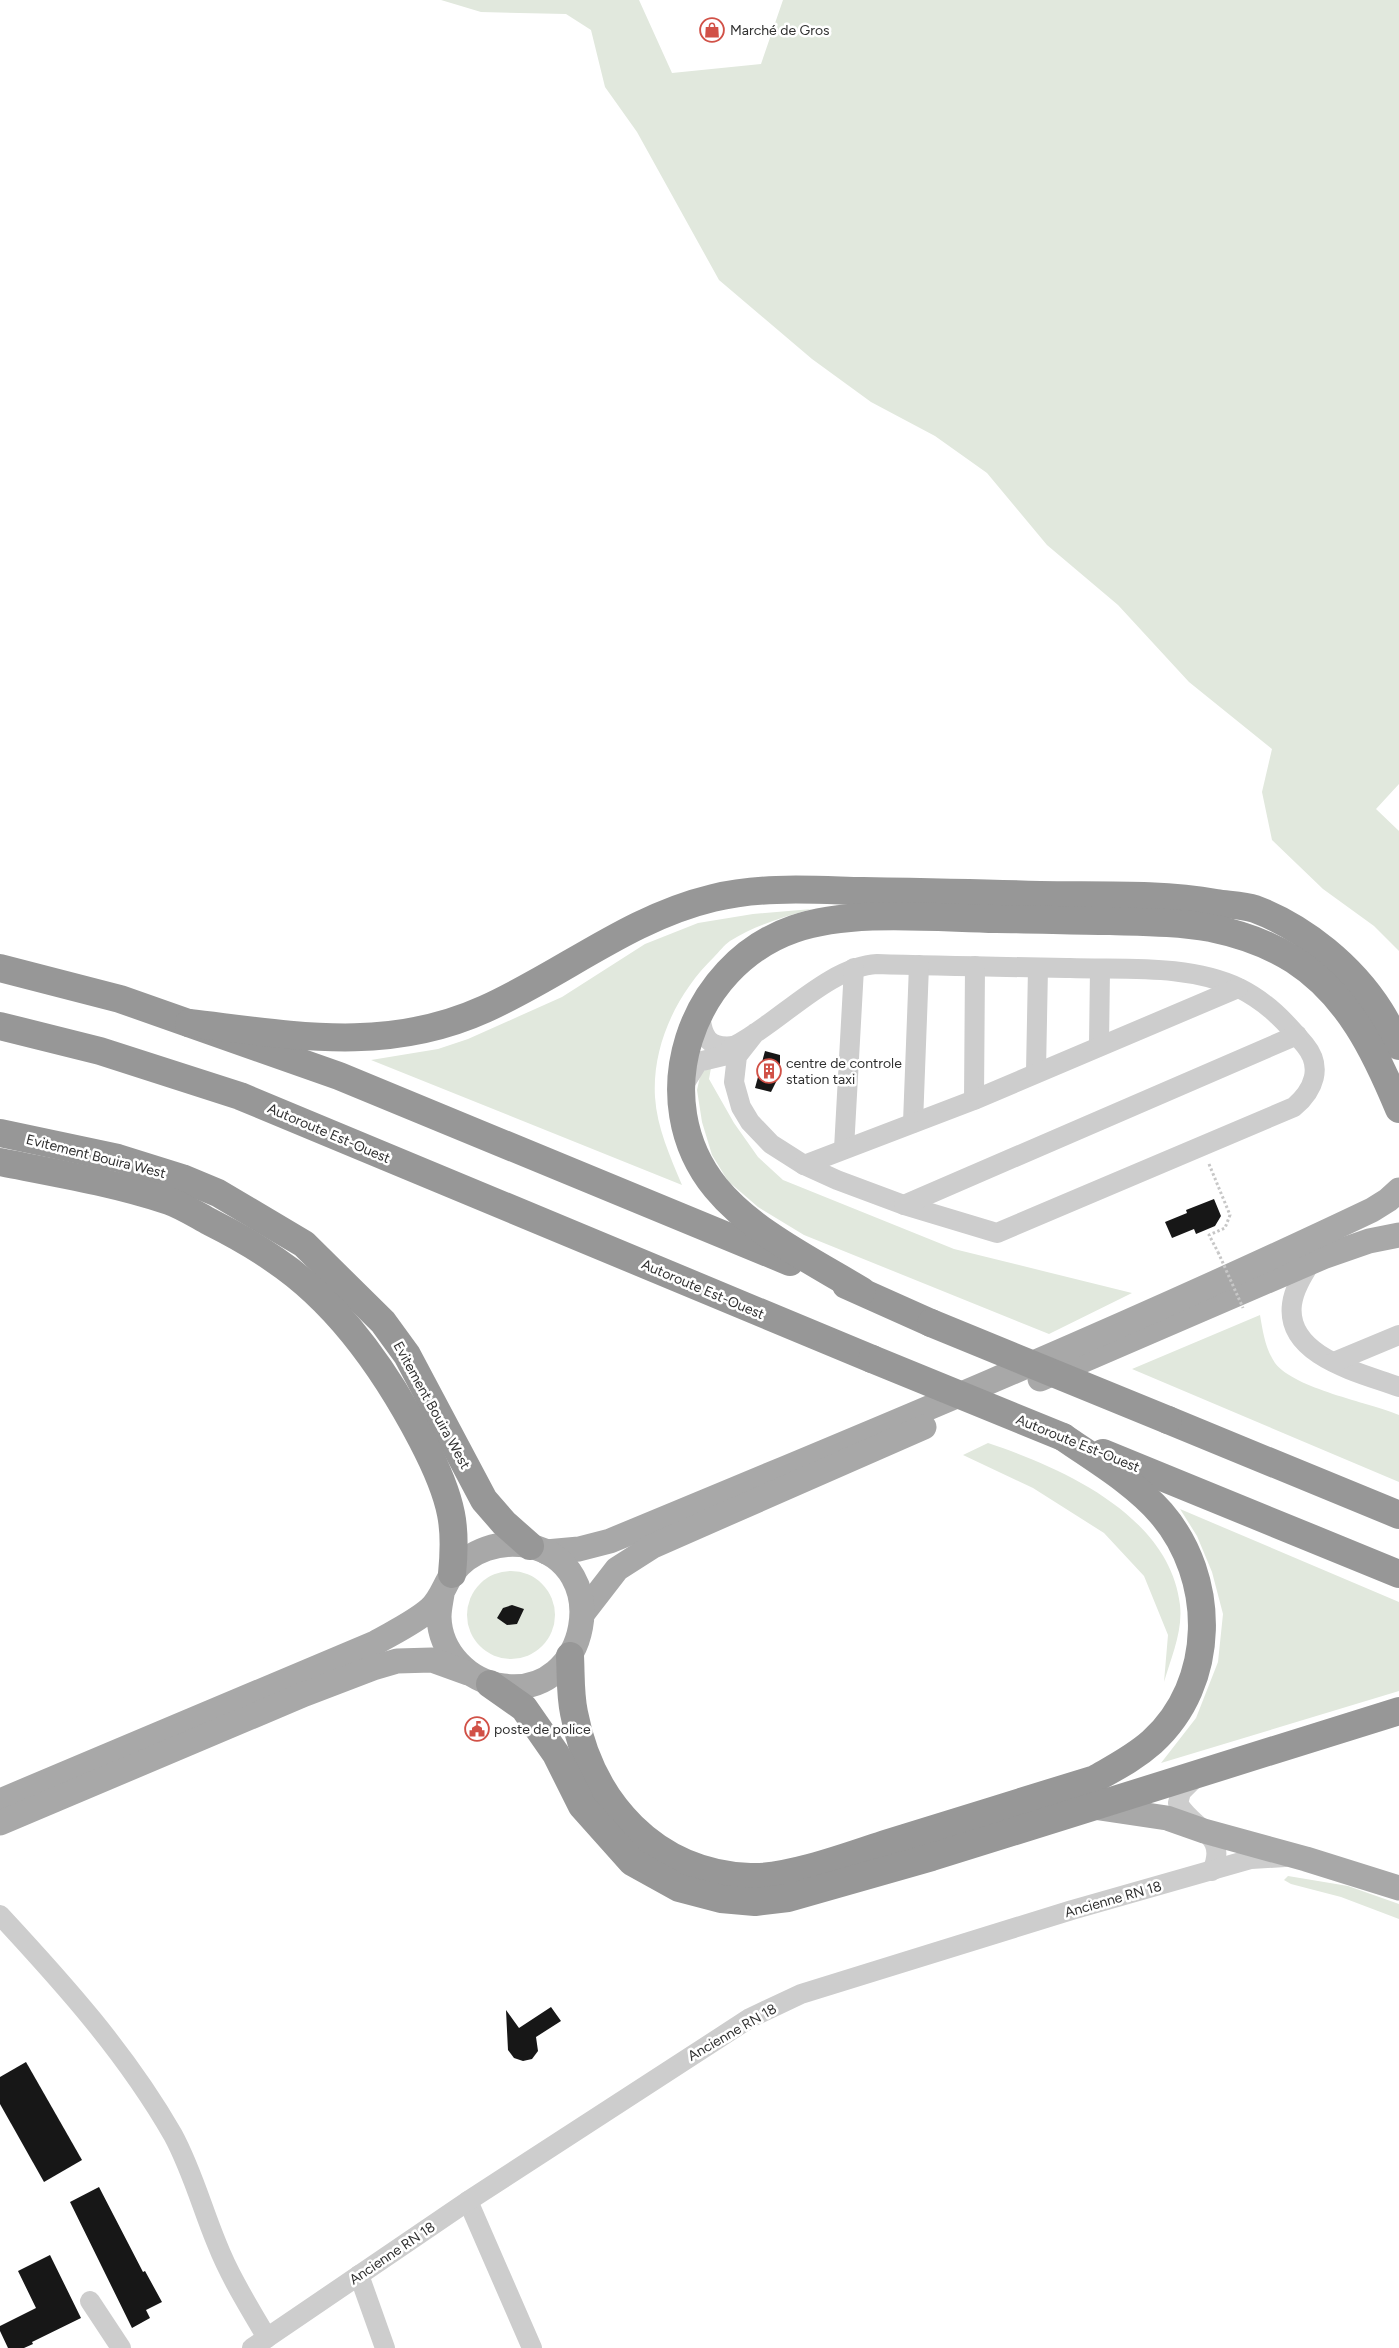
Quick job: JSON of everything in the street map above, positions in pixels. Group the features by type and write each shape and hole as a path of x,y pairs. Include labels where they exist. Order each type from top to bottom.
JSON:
{"highway":[{"path":"188,1023 335,1039 381,1037 418,1030 484,1010 549,976 606,941 664,913 714,897 758,890 823,890 1188,898 1253,908 1291,927 1330,954 1356,980 1380,1010 1399,1046"},
{"path":"862,1292 760,1228 736,1210 715,1188 698,1162 688,1133 681,1092 683,1061 700,1013 720,980 734,965 751,951 792,930 813,923 858,918 1171,922 1213,929 1257,941 1278,950 1308,970 1340,1000 1365,1035 1399,1109"},
{"path":"0,968 120,998 339,1076 862,1292 931,1323 1399,1514"},
{"name":"Autoroute Est-Ouest","path":"0,1026 100,1051 240,1096 872,1359 1399,1574"},
{"name":"Evitement Bouira West","path":"0,1133 118,1158 182,1178 218,1193 304,1244 383,1322 407,1354 484,1500 504,1523 538,1549"},
{"name":"Evitement Bouira West","path":"0,1162 92,1181 171,1202 231,1232 276,1260 320,1297 368,1351 393,1387 442,1483 451,1513 454,1548 447,1584"},
{"path":"570,1656 574,1713 588,1762 609,1801 636,1832 657,1847 680,1860 723,1874 751,1877 779,1874 858,1853 1094,1779 1128,1760 1152,1742 1171,1721 1189,1689 1201,1654 1202,1613 1197,1579 1188,1555 1161,1513 1115,1473 1063,1437"},
{"path":"480,1679 524,1708 556,1754 582,1806 632,1862 679,1888 721,1899 755,1902 788,1898 932,1857 1197,1776 1399,1711"}],"main road":[{"path":"0,1801 375,1643 417,1620 431,1608 468,1558 486,1548 508,1544 538,1549 579,1549 610,1541 1079,1344 1224,1280 1372,1210 1399,1190"},
{"path":"583,1614 617,1570 653,1546 1311,1262 1369,1241 1399,1235"},
{"path":"0,1823 305,1694 373,1668 397,1661 432,1660 480,1679 513,1687 535,1683 555,1672 570,1656 580,1636 583,1614 580,1595 573,1578 561,1564 538,1549"},
{"path":"447,1584 439,1616 443,1638 454,1658 480,1679"},
{"name":"Ancienne RN 18","path":"1093,1807 1167,1818 1204,1831 1306,1859 1399,1888"}],"street":[{"path":"681,1092 691,1070 698,1062 723,1056 734,1046 830,981 865,964 1100,969 1179,973 1205,977 1238,988 1260,1000 1280,1015 1309,1050 1313,1060 1314,1080 1306,1097 1294,1107 997,1232 904,1205 804,1165 771,1144 759,1134 741,1107 734,1082 737,1056 755,1033"},
{"path":"914,1123 918,965"},
{"path":"974,1100 975,966"},
{"path":"844,1149 854,968"},
{"path":"1036,1072 1038,968"},
{"path":"1099,1045 1100,969"},
{"path":"804,1165 974,1100 1099,1045 1238,988"},
{"path":"700,1013 701,1026 706,1038 712,1044 720,1048 734,1046"},
{"path":"904,1205 1297,1035"},
{"path":"1311,1262 1297,1286 1292,1304 1292,1320 1297,1333 1309,1348 1334,1362 1399,1387"},
{"path":"1334,1362 1399,1335"},
{"path":"1197,1776 1181,1792 1178,1803 1183,1813 1216,1844 1218,1857 1212,1871"},
{"name":"Ancienne RN 18","path":"259,2343 468,2201 706,2045 750,2018 801,1994 1072,1910 1251,1859 1277,1856 1306,1859"},
{"path":"0,1915 82,2006 142,2085 173,2136 192,2177 217,2245 237,2287 259,2343"},
{"path":"468,2201 532,2348"},
{"path":"359,2275 385,2348"},
{"path":"90,2301 121,2348"}],"path":[{"path":"1202,1147 1230,1215 1225,1228 1210,1235 1243,1308"}],"shaded area":[{"path":"441,0 639,0 672,73 761,64 783,0 1399,0 1399,784 1376,809 1399,831 1399,951 1374,926 1323,889 1272,840 1262,792 1272,749 1189,682 1118,605 1047,545 987,473 935,436 871,402 812,359 719,280 637,132 605,87 591,30 566,14 481,12"},
{"path":"812,909 760,926 728,943 701,971 678,1003 663,1039 658,1058 655,1097 661,1131 682,1185 371,1060 438,1049 468,1039 562,997 645,944 698,923 753,914"},
{"path":"711,1068 709,1079 734,1123 758,1157 783,1180 954,1249 1132,1293 1049,1334 804,1235 758,1207 728,1181 712,1155 702,1122 697,1090 701,1072"},
{"path":"1260,1315 1269,1352 1275,1363 1285,1372 1298,1380 1333,1394 1399,1415 1399,1482 1132,1369"},
{"path":"988,1443 1048,1466 1079,1482 1108,1500 1135,1521 1156,1546 1172,1574 1180,1605 1180,1625 1164,1682 1168,1635 1144,1576 1104,1533 1033,1488 963,1455"},
{"path":"1180,1509 1399,1602 1399,1691 1161,1763 1196,1718 1218,1662 1223,1614 1212,1572 1197,1536"},
{"path":"511,1571 528,1574 542,1584 552,1598 555,1615 552,1632 542,1646 528,1656 511,1659 494,1656 480,1646 470,1632 467,1615 470,1598 480,1584 494,1574"},
{"path":"1288,1876 1348,1886 1399,1904 1399,1919 1341,1897 1291,1884 1284,1880"}],"building":[{"name":"centre de controle station taxi","path":"765,1051 780,1055 780,1074 771,1092 755,1088"},
{"path":"1214,1199 1221,1216 1215,1226 1196,1234 1194,1229 1172,1238 1165,1222 1187,1213 1186,1210"},
{"path":"512,1605 524,1609 517,1624 507,1625 497,1618 503,1608"},
{"path":"551,2007 561,2021 536,2037 538,2051 532,2059 523,2061 514,2058 508,2050 506,2010 519,2028"},
{"path":"26,2062 82,2160 44,2182 0,2104 0,2077"},
{"path":"99,2187 143,2272 145,2271 162,2302 146,2310 150,2318 132,2328 70,2202"},
{"path":"50,2255 81,2318 32,2342 33,2344 24,2348 8,2348 0,2331 0,2326 36,2308 18,2271"}],"place":[{"name":"Marché de Gros","path":"712,30"},
{"name":"centre de controle station taxi","path":"769,1071"},
{"name":"poste de police","path":"477,1729"}]}
